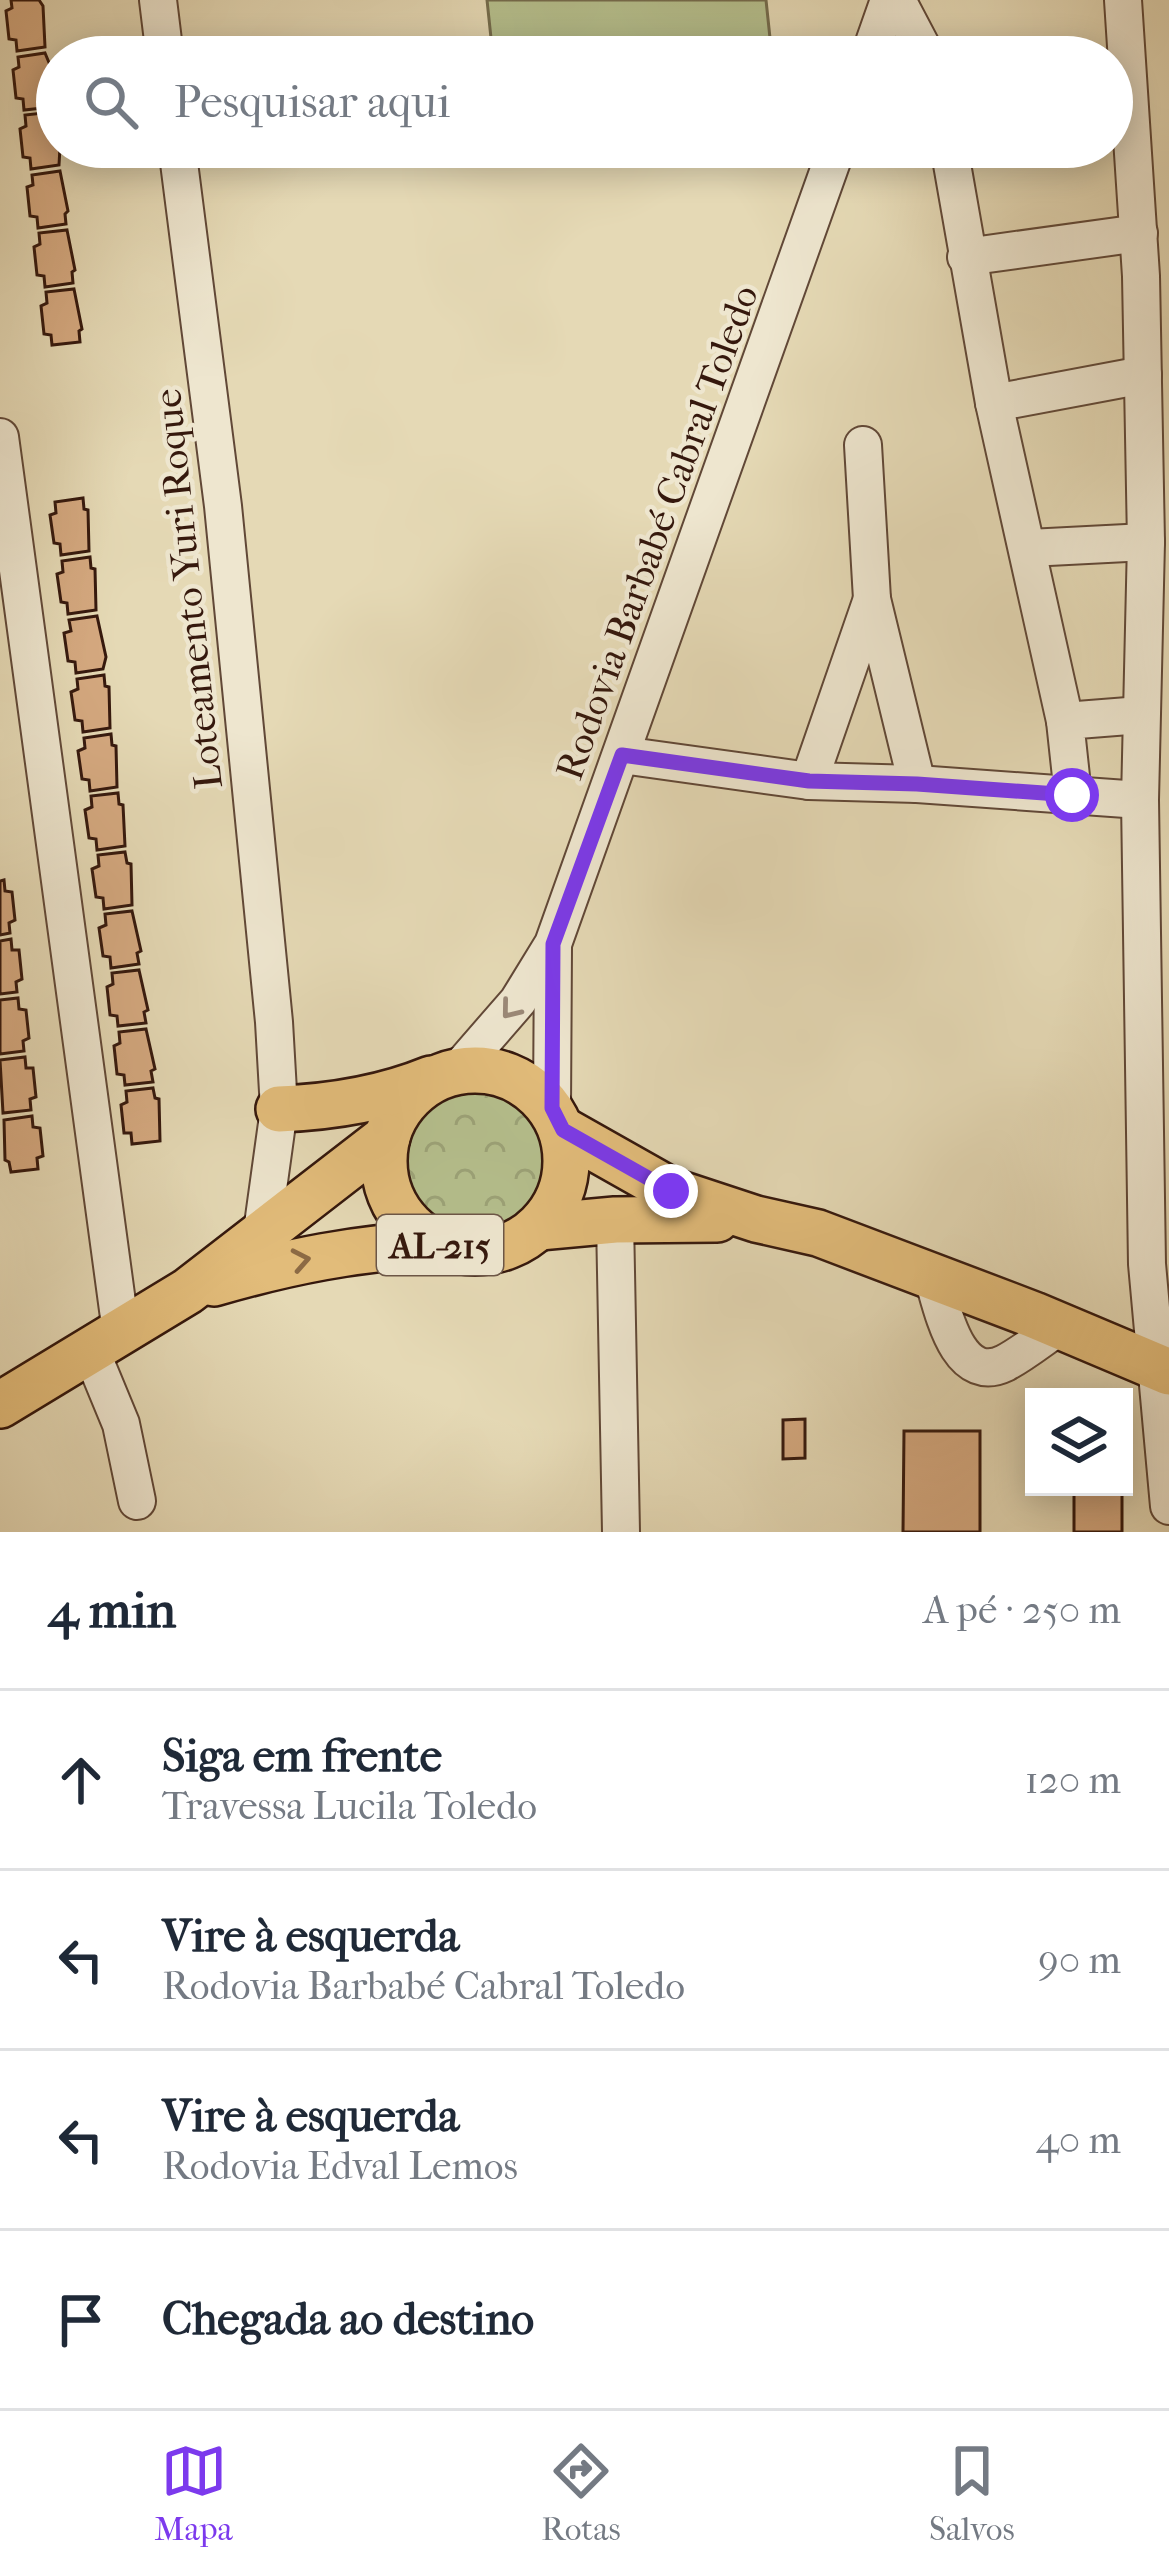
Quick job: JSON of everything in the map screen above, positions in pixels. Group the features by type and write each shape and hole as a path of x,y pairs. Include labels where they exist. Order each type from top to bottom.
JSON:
{"main road":[{"name":"AL-215","path":"0,1405 188,1291 388,1132 416,1091 446,1074 511,1075 557,1119 671,1191 818,1233 1163,1370"},
{"path":"279,1109 327,1107 401,1091 446,1074"},
{"path":"327,1107 365,1113 388,1132"},
{"name":"AL-215","path":"388,1132 384,1168 392,1199 410,1225 436,1244 462,1252 490,1252 517,1243 539,1227 565,1182 557,1119"},
{"name":"AL-215","path":"539,1227 615,1220 756,1219"},
{"name":"AL-215","path":"188,1291 356,1248 436,1244"}],"street":[{"path":"158,0 162,36"},
{"path":"877,36 893,0"},
{"path":"893,0 914,36"},
{"path":"1122,36 1123,0"},
{"name":"Loteamento Yuri Roque","path":"180,168 223,506 274,1022 279,1109 262,1232"},
{"name":"Rodovia Barbabé Cabral Toledo","path":"446,1074 518,1001 553,944 830,168"},
{"path":"952,168 994,403 1065,721 1072,795"},
{"path":"1131,168 1139,233 1146,542 1140,800 1147,1264 1163,1370 1169,1506"},
{"path":"966,256 1139,233"},
{"path":"994,403 1143,375"},
{"path":"0,437 106,1340 137,1501"},
{"path":"863,445 872,599 917,784"},
{"path":"1028,548 1146,542"},
{"path":"809,781 872,599"},
{"path":"1065,721 1141,715"},
{"path":"622,755 809,781 1140,800"},
{"name":"Rodovia Barbabé Cabral Toledo","path":"553,944 557,1119"},
{"path":"615,1220 621,1532"},
{"path":"932,1275 952,1336 966,1360 983,1367 1001,1365 1060,1326"}],"green space":[{"path":"487,0 766,0 770,36 491,36"},
{"path":"476,1080 507,1086 534,1104 552,1131 558,1162 552,1193 534,1220 507,1238 476,1244 445,1238 418,1220 400,1193 394,1162 400,1131 418,1104 445,1086"}],"building":[{"path":"11,0 39,0 43,6 44,36 36,36 36,48 17,51 16,40 9,39 6,11 12,8"},
{"path":"36,54 36,109 24,110 23,99 16,98 13,70 19,67 18,57"},
{"path":"36,114 38,168 31,169 30,158 23,157 20,129 26,126 25,115"},
{"path":"60,171 66,224 38,228 37,217 30,216 27,187 33,185 32,175"},
{"path":"67,230 73,283 45,287 44,276 37,275 34,247 40,244 39,233"},
{"path":"74,289 80,342 52,345 51,335 44,334 41,306 47,303 46,292"},
{"path":"83,498 88,510 89,551 61,555 50,515 56,513 55,502"},
{"path":"90,557 95,569 96,610 68,614 57,574 63,572 62,561"},
{"path":"97,616 106,657 103,669 76,673 75,662 68,661 64,633 71,631 69,620"},
{"path":"104,675 109,687 110,728 83,732 82,721 75,720 71,692 78,689 77,679"},
{"path":"111,734 116,746 117,787 90,791 89,780 82,779 78,751 85,748 84,738"},
{"path":"118,793 125,846 97,850 96,839 89,838 85,810 92,807 91,796"},
{"path":"125,852 131,864 132,905 104,909 103,898 96,897 92,869 99,866 98,855"},
{"path":"4,880 5,891 12,892 15,920 9,923 10,933 0,935 0,881"},
{"path":"132,911 141,951 137,953 139,964 111,968 110,957 103,956 99,928 106,925 105,914"},
{"path":"11,939 12,950 19,950 22,979 16,982 17,992 0,994 0,941"},
{"path":"139,970 148,1010 144,1012 146,1023 118,1026 117,1016 110,1015 107,987 113,984 112,973"},
{"path":"18,998 19,1009 26,1010 29,1038 23,1041 24,1051 0,1054 0,1000"},
{"path":"146,1029 155,1069 151,1071 153,1082 125,1085 124,1075 117,1074 114,1046 120,1043 119,1032"},
{"path":"25,1057 26,1068 33,1068 36,1097 30,1099 31,1110 3,1113 0,1060"},
{"path":"153,1088 159,1099 160,1141 132,1144 131,1133 124,1133 121,1105 127,1102 126,1091"},
{"path":"32,1116 33,1127 40,1128 43,1156 37,1158 38,1169 11,1172 5,1160 4,1120"},
{"path":"805,1419 805,1458 783,1459 783,1420"},
{"path":"904,1431 980,1431 980,1532 903,1532"},
{"path":"1074,1496 1122,1496 1122,1532 1074,1532"}],"route":[{"path":"671,1191 563,1130 552,1108 553,944 622,755 809,781 1072,795"}]}
